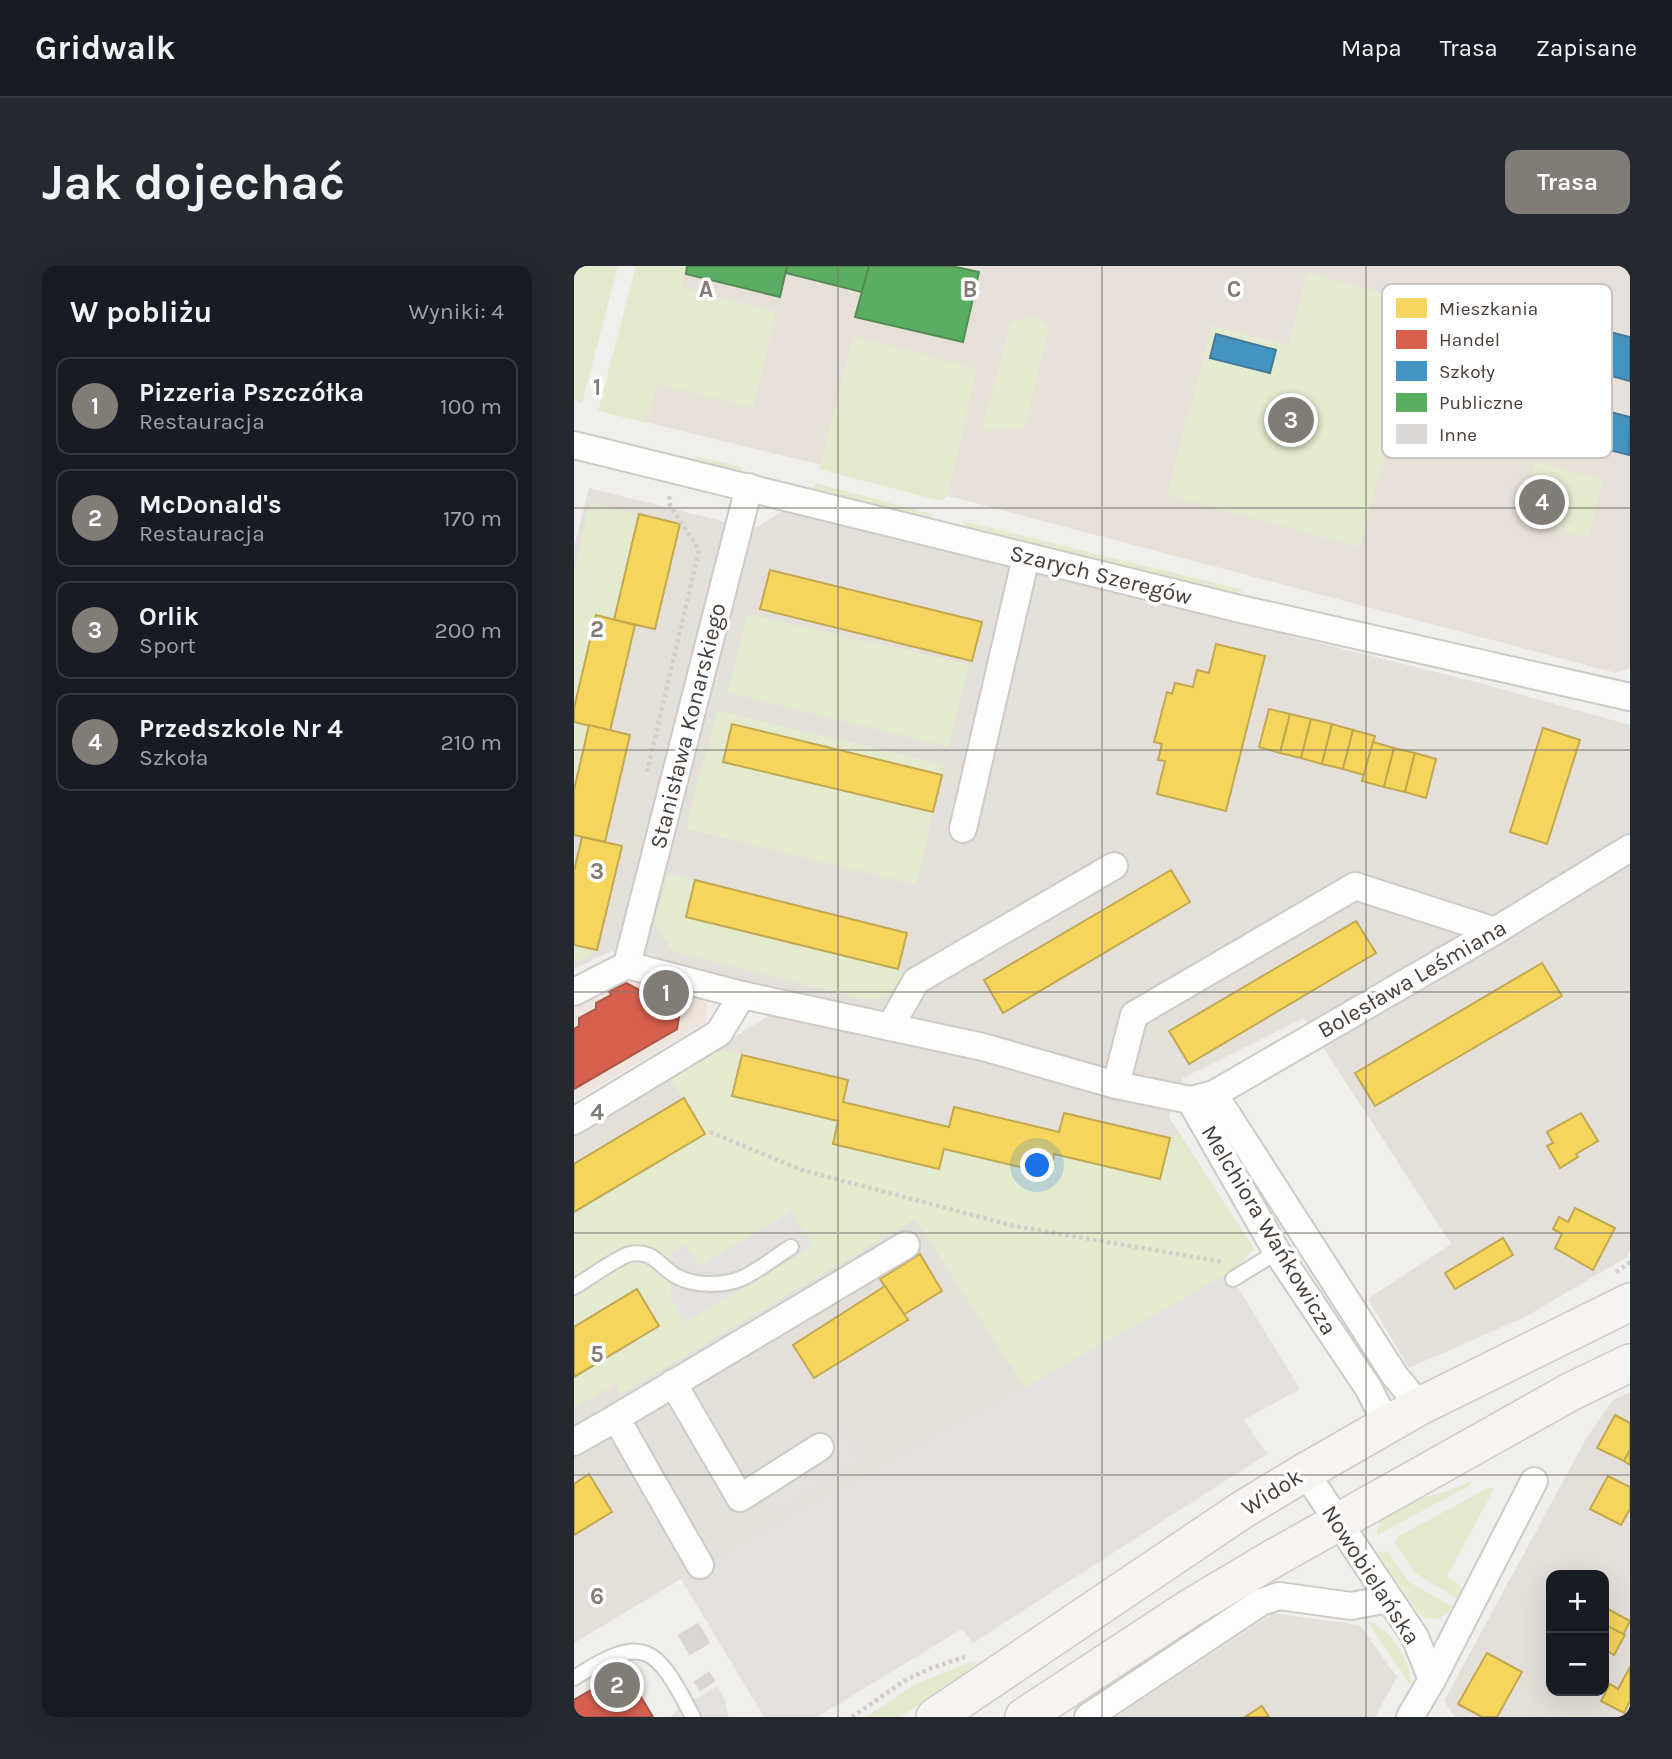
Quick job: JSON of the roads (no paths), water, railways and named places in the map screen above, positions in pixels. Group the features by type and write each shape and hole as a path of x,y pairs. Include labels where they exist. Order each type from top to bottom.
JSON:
{"main road":[{"name":"Widok","path":"935,1717 1242,1510 1305,1472 1420,1406 1630,1302"},
{"path":"1024,1717 1190,1608 1337,1522 1570,1392 1630,1363"}],"street":[{"name":"Szarych Szeregów","path":"574,445 1250,611 1630,697"},
{"name":"Stanisława Konarskiego","path":"627,965 749,487"},
{"path":"963,829 1026,557"},
{"name":"Bolesława Leśmiana","path":"1202,1097 1495,931 1630,848"},
{"path":"890,1027 916,981 1114,866"},
{"path":"1116,1085 1134,1015 1355,886 1495,931"},
{"path":"574,992 627,965"},
{"name":"Melchiora Wańkowicza","path":"627,965 742,995 984,1047 1116,1085 1202,1097 1395,1376 1420,1406"},
{"path":"574,1121 719,1033 742,995"},
{"name":"Melchiora Wańkowicza","path":"1202,1097 1277,1252 1369,1389 1387,1425"},
{"path":"574,1442 906,1245"},
{"path":"673,1383 740,1498 820,1447"},
{"path":"616,1418 700,1565"},
{"name":"Nowobielańska","path":"1305,1472 1415,1637 1432,1680"},
{"name":"Nowobielańska","path":"1410,1717 1432,1680 1534,1480"},
{"path":"1088,1717 1261,1602 1279,1596 1351,1605 1389,1599"}],"lane":[{"path":"574,1287 629,1254 647,1254 668,1268 673,1275 686,1281 713,1283 739,1279 791,1247"},
{"path":"1233,1279 1277,1252"},
{"path":"574,1678 620,1652 636,1650 651,1655 661,1664 693,1717"}],"place":[{"name":"Orlik","path":"1291,420"},
{"name":"Przedszkole Nr 4","path":"1542,502"},
{"name":"Pizzeria Pszczółka","path":"666,993"},
{"name":"McDonald's","path":"617,1685"}]}
